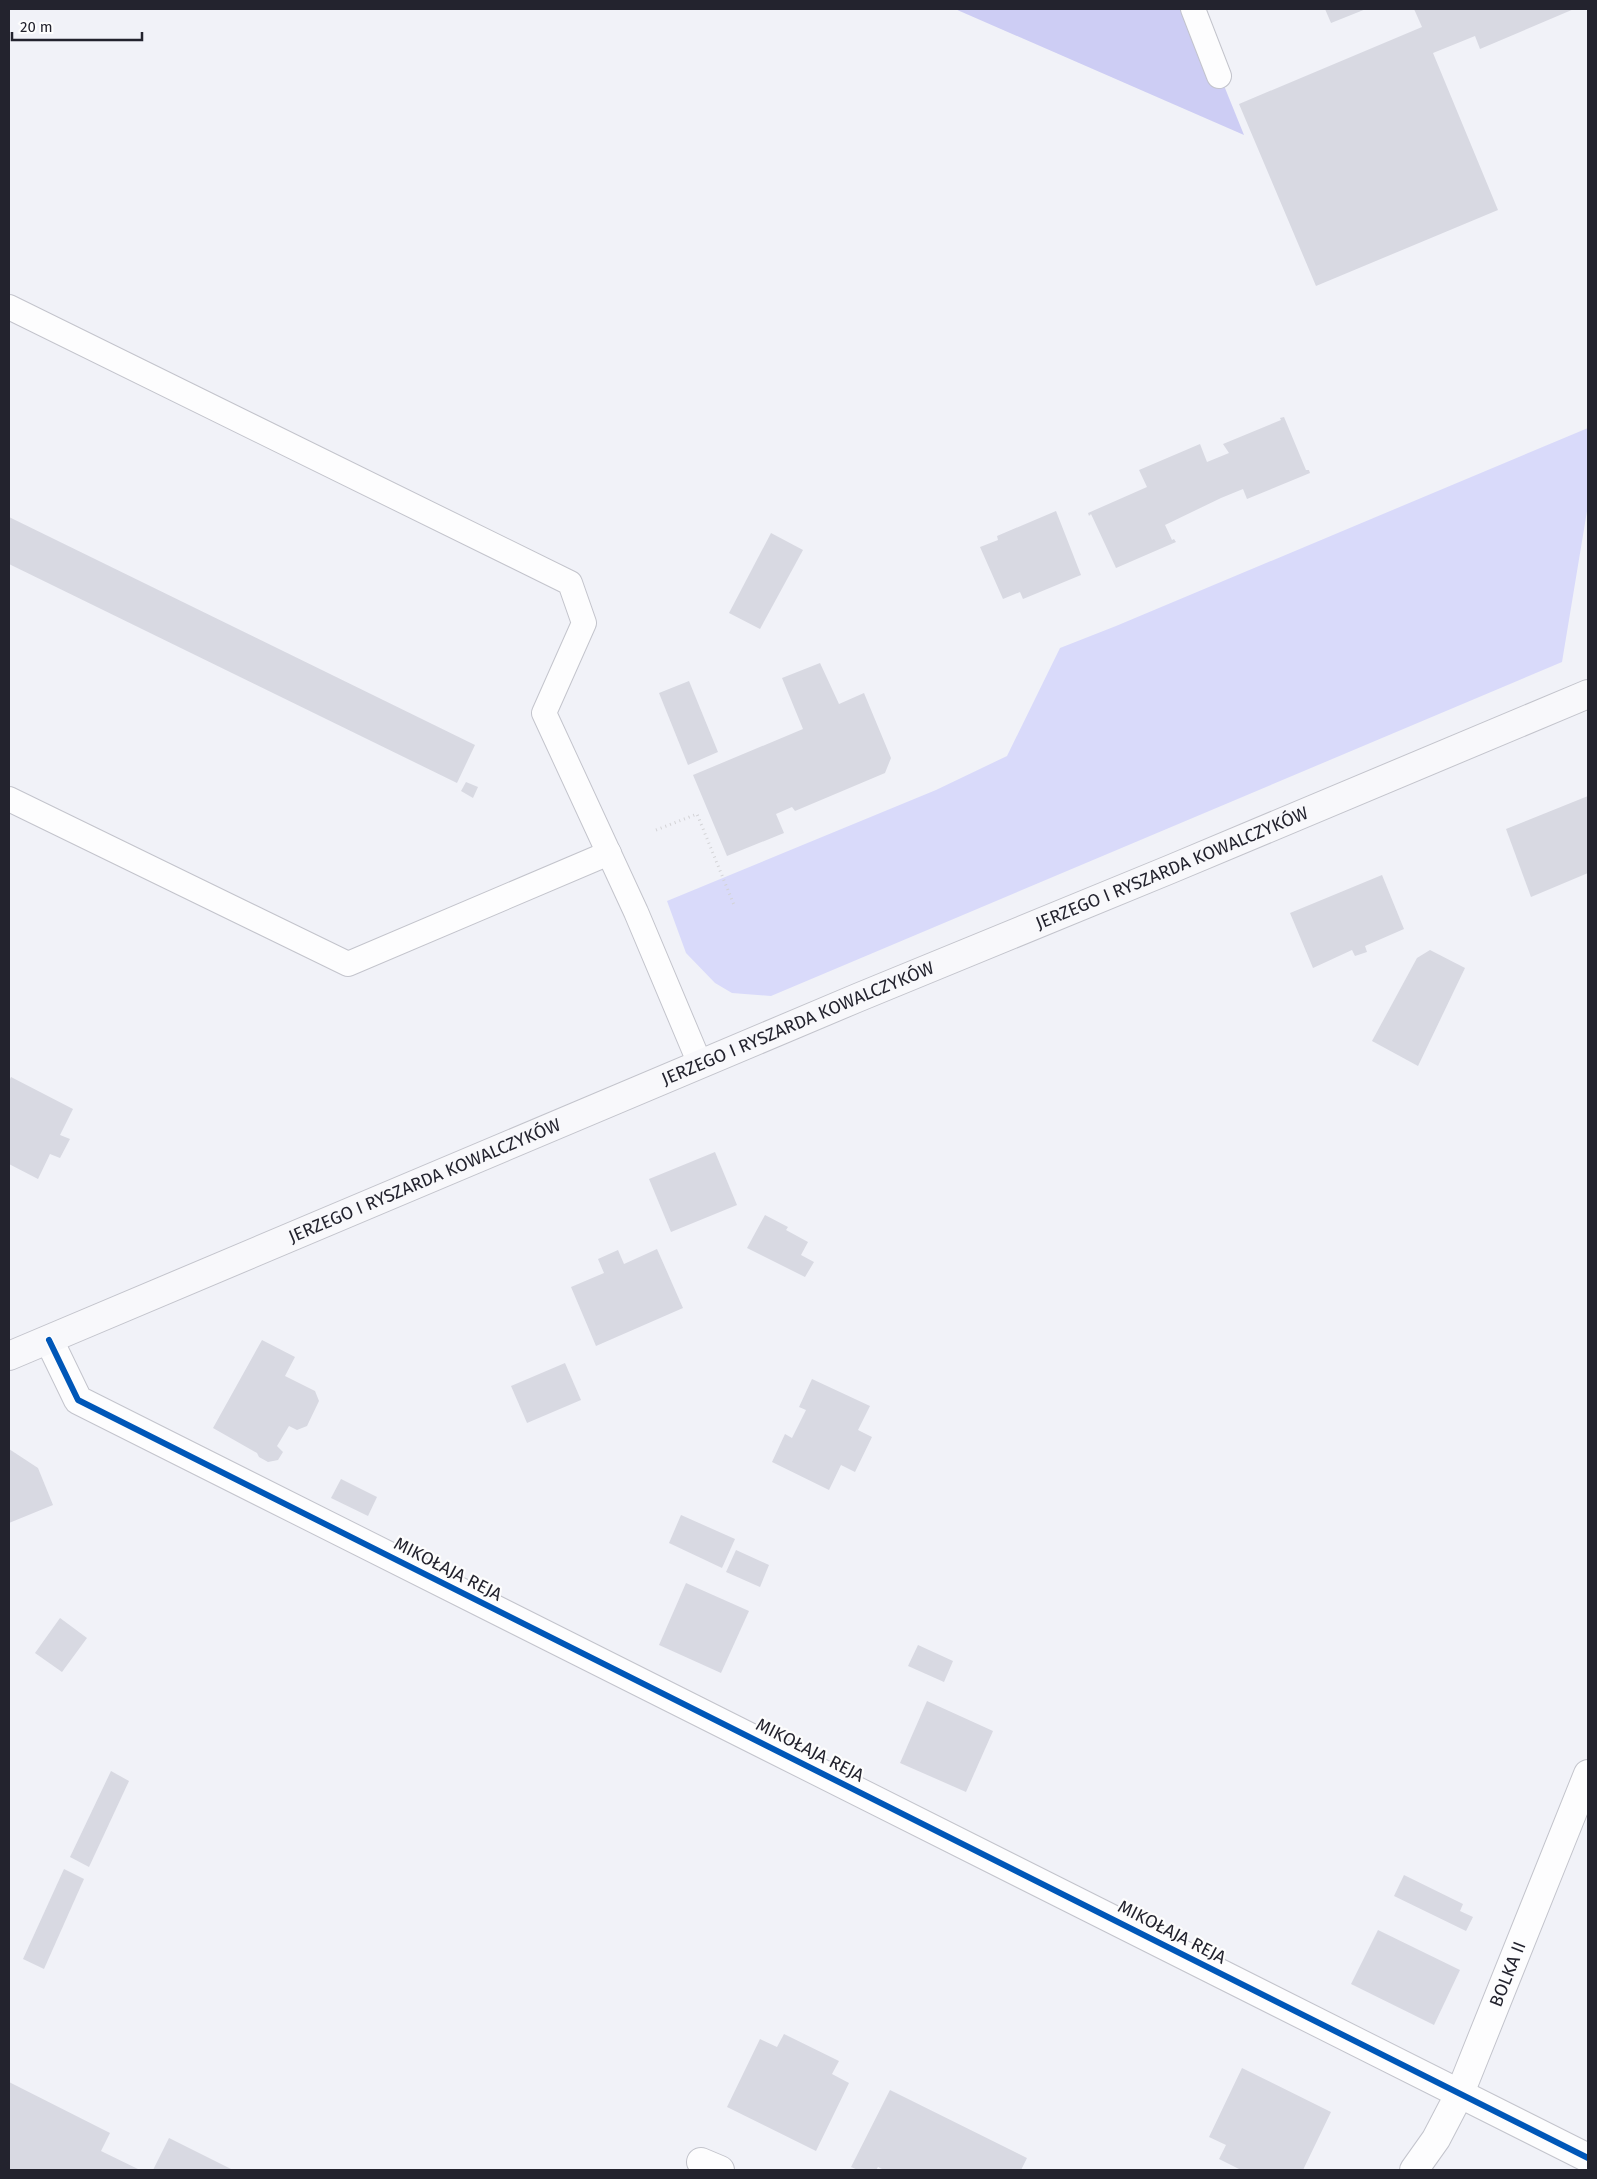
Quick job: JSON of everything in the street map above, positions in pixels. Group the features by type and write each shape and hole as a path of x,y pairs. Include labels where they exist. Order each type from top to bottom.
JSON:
{"main road":[{"name":"JERZEGO I RYSZARDA KOWALCZYKÓW","path":"9,1356 700,1064 1588,694"}],"street":[{"name":"MIKOŁAJA REJA","path":"49,1340 78,1400 1588,2158"},
{"name":"BOLKA II","path":"1414,2170 1436,2139 1460,2093 1588,1774"}],"lane":[{"path":"1193,9 1219,76"},
{"path":"9,307 570,583 584,623 544,714 609,853 700,1064"},
{"path":"9,799 348,964 609,853"}],"path":[{"path":"656,830 697,814 734,905"}],"shaded area":[{"path":"955,9 1193,9 1244,135"},
{"path":"1588,428 1588,505 1562,662 771,996 732,993 715,983 686,953 667,901 936,790 1007,756 1060,648"}],"building":[{"path":"1325,9 1366,9 1331,23"},
{"path":"1414,9 1574,9 1480,49 1475,36 1433,53 1498,210 1316,286 1239,104 1422,27"},
{"path":"1284,417 1306,470 1309,470 1310,473 1247,499 1243,489 1165,525 1172,540 1174,539 1176,542 1116,568 1091,514 1089,516 1088,513 1147,487 1139,470 1200,444 1207,462 1229,453 1223,444 1281,420 1280,418"},
{"path":"1056,511 1081,575 1023,599 1020,592 1003,599 980,547 998,540 997,536"},
{"path":"9,517 475,745 457,783 9,564"},
{"path":"771,533 803,550 760,629 729,613"},
{"path":"820,663 839,704 864,693 891,758 885,773 795,811 792,807 776,814 784,833 727,856 693,775 803,729 782,678"},
{"path":"689,681 718,752 688,765 659,693"},
{"path":"466,782 478,787 473,798 461,791"},
{"path":"1588,796 1588,873 1531,897 1506,829"},
{"path":"1382,875 1404,929 1365,946 1367,952 1355,956 1352,950 1313,968 1290,913"},
{"path":"1430,950 1465,968 1418,1066 1372,1041 1417,958"},
{"path":"11,1077 73,1109 60,1135 70,1139 60,1158 50,1154 38,1179 9,1164 9,1081"},
{"path":"715,1152 737,1205 671,1232 649,1179"},
{"path":"765,1215 788,1227 786,1230 808,1242 801,1255 814,1262 805,1277 747,1248"},
{"path":"657,1249 683,1308 596,1346 571,1287 604,1273 598,1259 618,1250 624,1264"},
{"path":"262,1340 295,1357 285,1376 315,1391 319,1401 307,1426 297,1430 289,1426 277,1446 283,1452 278,1460 268,1462 259,1457 257,1453 213,1428"},
{"path":"565,1363 581,1400 527,1423 511,1386"},
{"path":"812,1379 870,1406 858,1430 872,1437 855,1472 841,1465 829,1490 772,1462 785,1434 792,1438 806,1410 799,1407"},
{"path":"9,1449 38,1468 53,1505 9,1523"},
{"path":"341,1479 377,1497 368,1516 331,1498"},
{"path":"681,1515 735,1539 722,1568 669,1543"},
{"path":"736,1550 769,1565 760,1587 726,1572"},
{"path":"686,1583 749,1611 721,1673 659,1645"},
{"path":"60,1618 87,1638 62,1672 35,1653"},
{"path":"918,1645 953,1661 944,1682 908,1666"},
{"path":"927,1701 993,1731 966,1792 900,1763"},
{"path":"111,1771 129,1781 89,1867 70,1857"},
{"path":"64,1869 84,1879 44,1969 23,1959"},
{"path":"1404,1875 1463,1904 1460,1911 1473,1917 1466,1931 1394,1896"},
{"path":"1378,1930 1460,1970 1434,2025 1351,1984"},
{"path":"784,2034 839,2061 832,2074 849,2083 816,2151 727,2107 760,2039 777,2047"},
{"path":"1242,2068 1331,2112 1303,2170 1241,2170 1219,2159 1226,2145 1209,2137"},
{"path":"9,2082 110,2133 101,2151 140,2170 9,2170"},
{"path":"890,2090 1027,2158 1021,2170 884,2170 878,2167 876,2170 858,2170 851,2167"},
{"path":"169,2138 233,2170 153,2170"}],"cycle path":[{"path":"49,1340 78,1400 1588,2158"}]}
